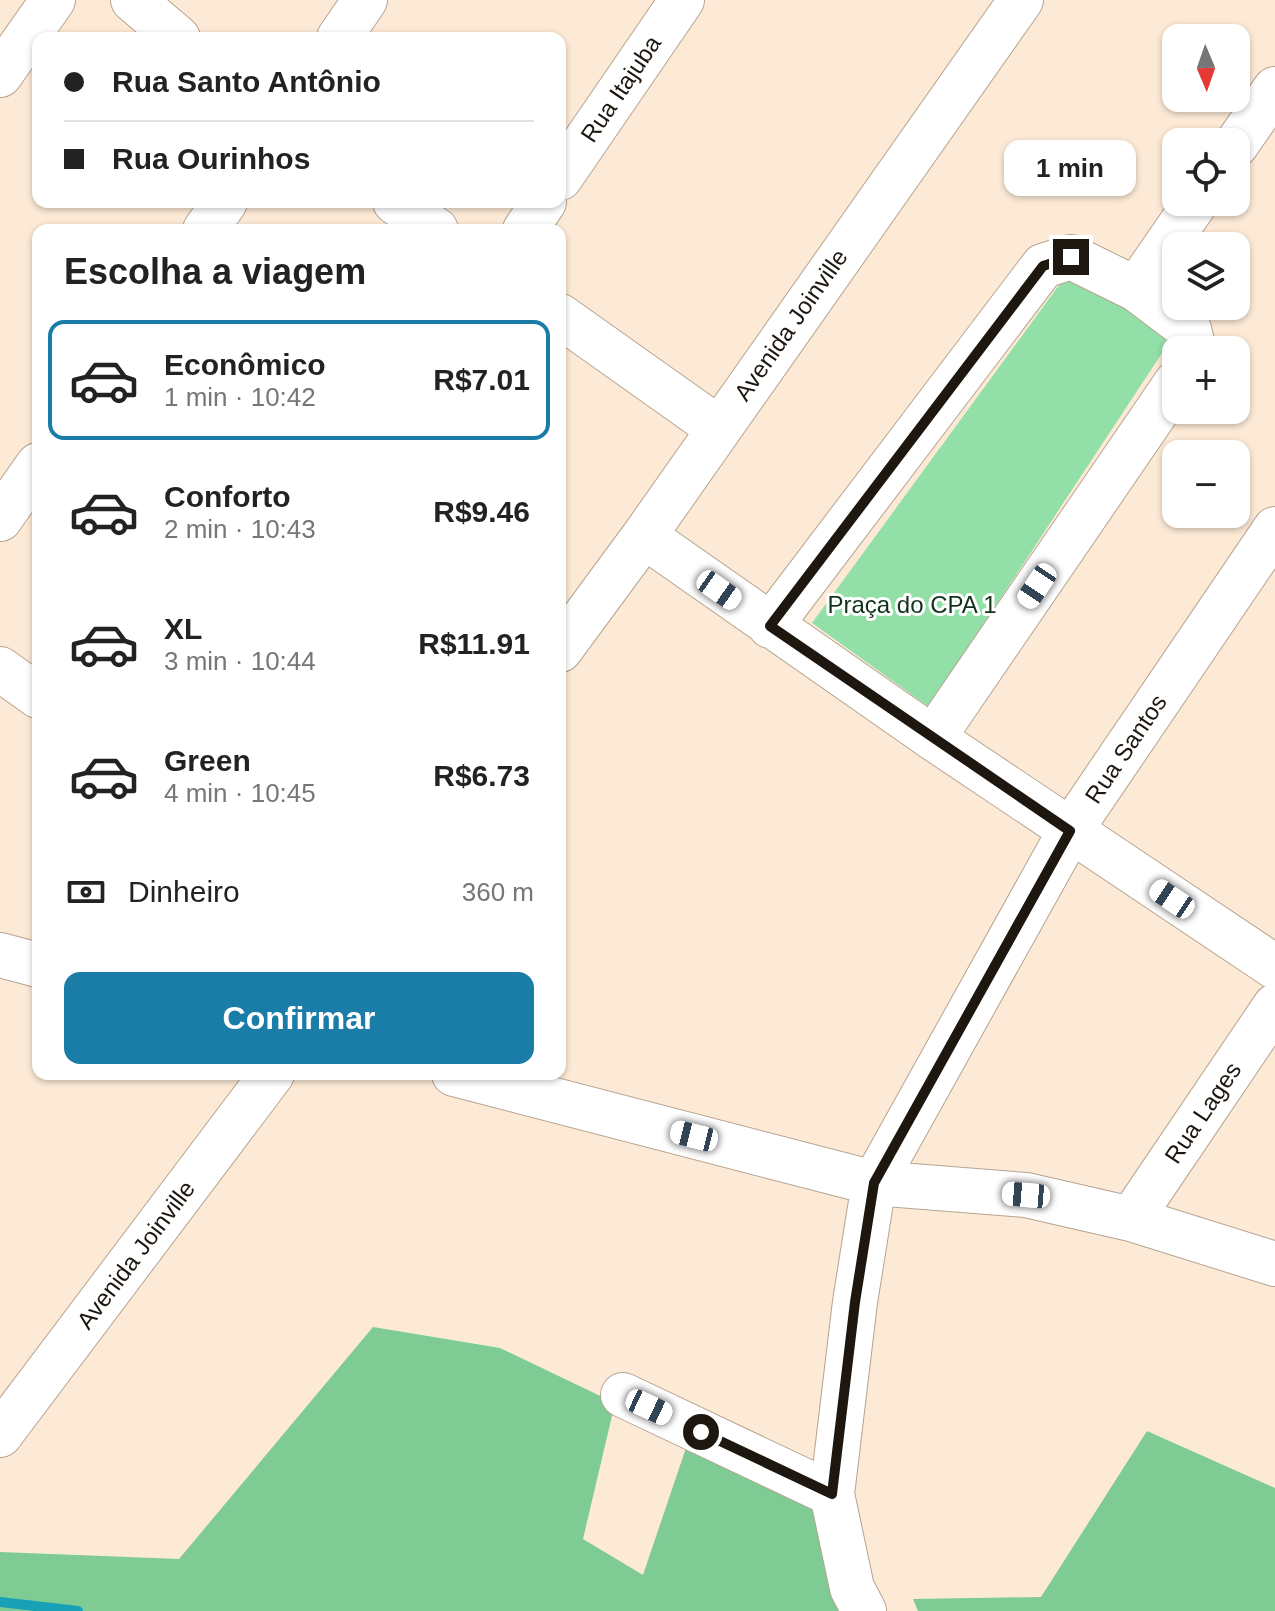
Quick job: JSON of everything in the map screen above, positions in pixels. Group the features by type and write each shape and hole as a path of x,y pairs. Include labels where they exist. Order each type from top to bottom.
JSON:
{"street":[{"path":"0,75 53,0"},
{"path":"133,0 171,32"},
{"path":"343,32 365,0"},
{"name":"Rua Itajuba","path":"566,169 682,0"},
{"name":"Avenida Joinville","path":"566,642 644,536 1021,0"},
{"path":"1248,128 1275,89"},
{"path":"404,208 427,224"},
{"path":"1136,289 1186,216"},
{"path":"770,626 1043,266 1071,257 1136,289 1189,329 1191,336"},
{"path":"566,320 718,428"},
{"path":"933,738 1162,403"},
{"path":"0,519 32,474"},
{"name":"Rua Santos","path":"864,1611 852,1588 832,1494 855,1302 874,1183 1070,831 1275,529"},
{"path":"644,536 933,738 1275,967"},
{"path":"0,669 32,692"},
{"path":"0,955 32,963"},
{"name":"Rua Lages","path":"1131,1219 1275,1006"},
{"name":"Avenida Joinville","path":"0,1435 267,1080"},
{"path":"477,1080 874,1183 1026,1195 1131,1219 1275,1264"},
{"path":"623,1395 832,1494"}],"green space":[{"name":"Praça do CPA 1","path":"1070,270 1163,336 1162,353 929,707 812,623"},
{"path":"373,1327 500,1348 615,1403 583,1539 643,1575 688,1442 821,1502 845,1611 0,1611 0,1552 179,1559"},
{"path":"1147,1431 1275,1488 1275,1611 918,1611 913,1599 1041,1597"}],"waterway":[{"path":"0,1602 78,1611"}],"route":[{"path":"701,1432 832,1494 855,1302 874,1183 1070,831 770,626 1043,266 1071,257"}]}
